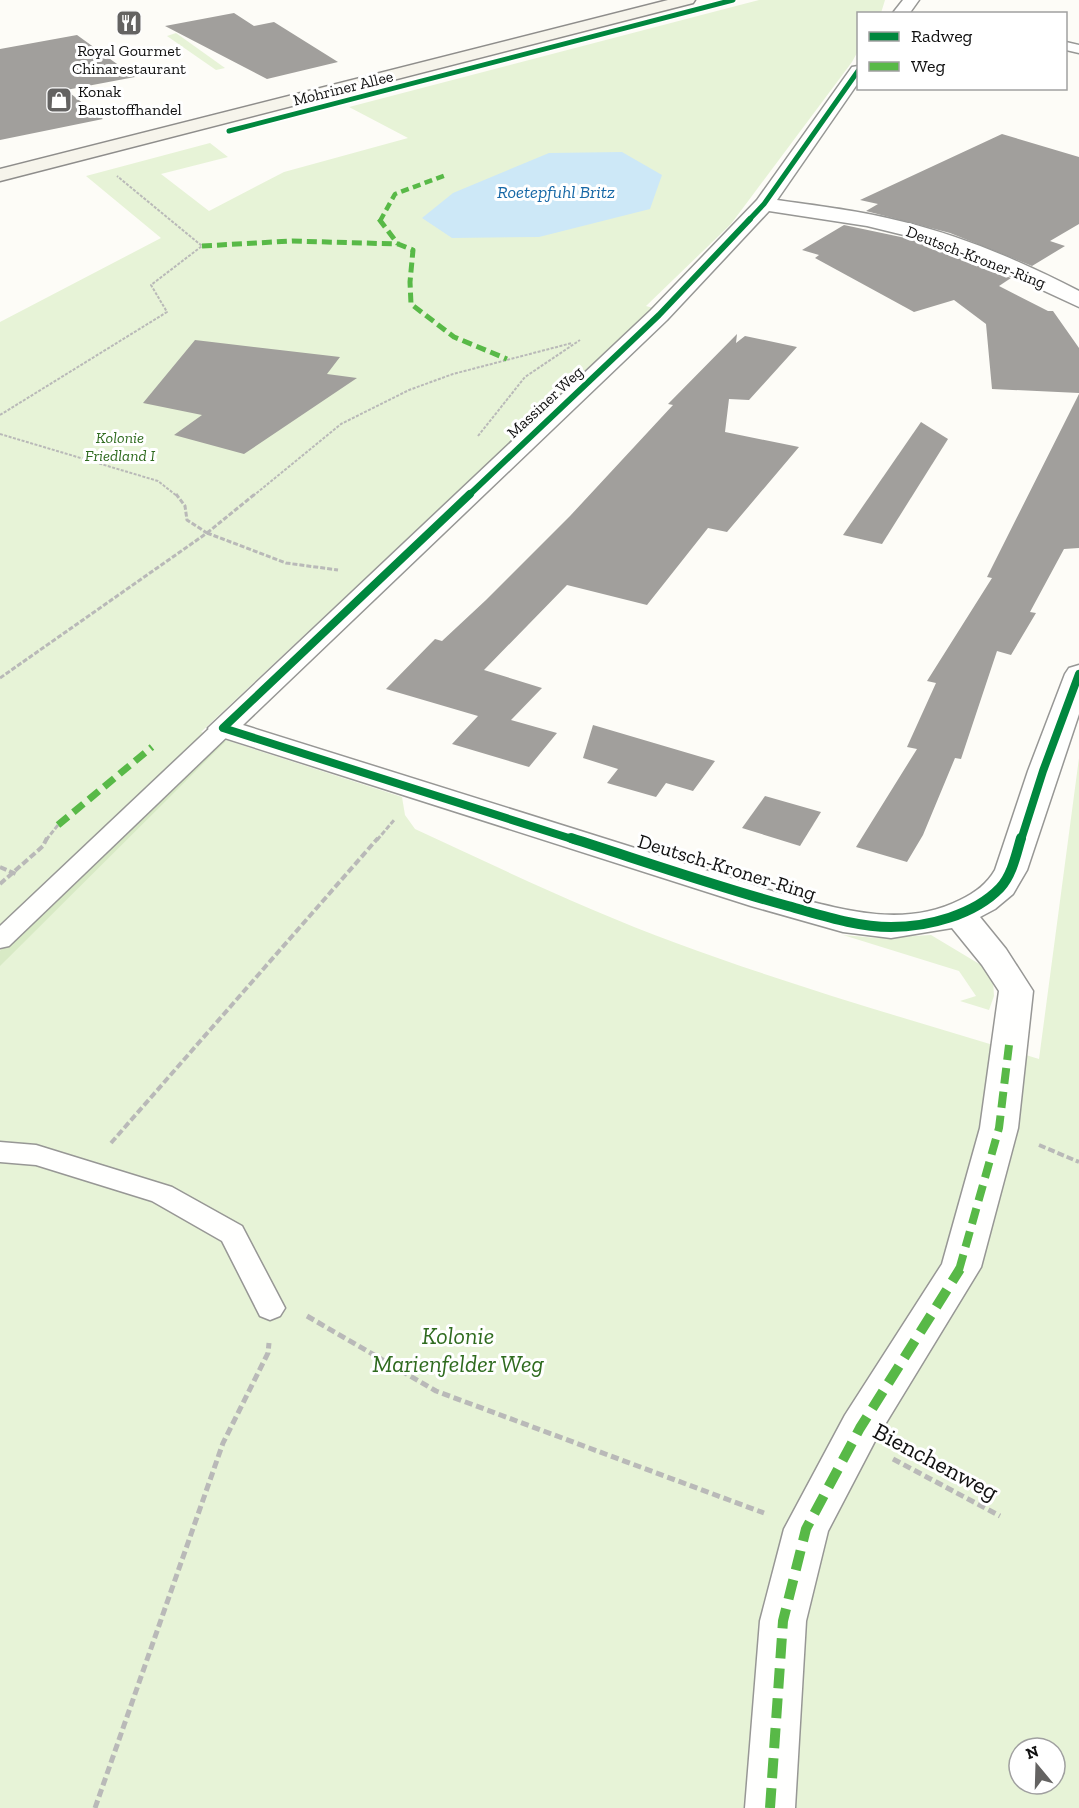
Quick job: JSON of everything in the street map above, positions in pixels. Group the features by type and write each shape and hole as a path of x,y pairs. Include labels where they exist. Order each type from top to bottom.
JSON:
{"main road":[{"name":"Mohriner Allee","path":"0,175 687,0"}],"street":[{"name":"Massiner Weg","path":"223,728 659,315 764,204 857,73"},
{"name":"Deutsch-Kroner-Ring","path":"764,204 877,222 919,232 999,262 1079,300"},
{"name":"Deutsch-Kroner-Ring","path":"223,728 763,898 843,921 891,927 939,921 959,914 982,902 1001,887 1011,870 1043,771 1079,674"},
{"path":"770,1808 783,1622 806,1529 855,1438 961,1267 999,1128 1016,991 994,957 959,914"}],"lane":[{"path":"0,940 223,728"},
{"path":"0,1152 36,1155 162,1194 232,1234 270,1308"}],"path":[{"path":"0,415 167,312 151,285 202,246 110,170 84,154"},
{"path":"0,678 207,533 341,424 409,390 453,374 575,342"},
{"path":"0,434 158,481 176,494 185,506 187,520 207,533 286,563 341,571"},
{"path":"87,1169 403,810"},
{"path":"0,884 44,846 48,835 58,825"},
{"path":"95,1808 223,1443 268,1353 270,1308 299,1311 436,1391 806,1529"}],"green space":[{"name":"Kolonie Marienfelder Weg","path":"759,0 885,0 881,12 857,12 857,53 852,62 731,224 646,306 653,308 201,732 402,797 405,815 415,829 544,889 643,930 811,989 1039,1059 1079,758 1079,1808 0,1808 0,322 161,238 86,176 210,143 228,157 161,174 209,211 284,172 408,138 349,107"},
{"path":"176,33 225,68 216,70 167,36"},
{"path":"226,741 0,966 0,951 207,748"},
{"path":"843,935 877,938 931,935 981,965 993,980 994,996 989,1010 960,1001 976,996 959,971"}],"water":[{"name":"Roetepfuhl Britz","path":"622,152 662,175 650,209 539,237 452,238 422,218 453,193 549,153"}],"building":[{"path":"234,13 254,26 274,22 338,62 267,79 165,26"},
{"path":"77,35 135,77 66,90 103,119 0,140 0,49"},
{"path":"1002,134 1079,157 1079,224 1050,241 1065,246 1032,266 950,233 866,211 878,204 860,200"},
{"path":"844,225 915,240 1011,278 999,286 1048,311 1053,311 1079,348 1079,393 992,389 986,324 954,300 914,312 815,258 819,255 802,250"},
{"path":"737,334 736,343 745,336 797,347 749,400 729,399 725,432 799,447 727,532 708,528 647,605 567,585 484,670 542,688 511,720 557,733 529,767 452,744 478,716 386,689 435,639 442,641 486,600 570,516 673,405 668,404"},
{"path":"195,340 340,357 327,374 357,378 244,454 174,435 202,415 143,403"},
{"path":"1079,394 1079,548 1064,549 1030,612 1036,613 1011,655 997,651 961,759 955,758 923,835 907,862 856,847 917,749 907,747 936,683 927,681 992,578 987,577"},
{"path":"921,422 948,439 882,544 843,535"},
{"path":"593,725 715,761 693,791 666,783 656,797 607,783 618,769 583,758"},
{"path":"765,796 821,812 800,846 742,828"}],"marked path":[{"path":"398,244 379,219 395,194 446,175"},
{"path":"202,246 292,241 398,244 413,250 410,282 411,304 454,337 507,359"},
{"path":"58,825 152,747"},
{"path":"770,1808 783,1621 806,1529 860,1428 961,1267 999,1128 1009,1045"}],"cycle path":[{"path":"229,131 733,0"},
{"path":"857,72 764,204 659,315 223,728 763,899 843,921 891,927 939,921 959,914 983,902 1001,887 1011,870 1043,771 1079,674"}],"place":[{"name":"Royal Gourmet Chinarestaurant","path":"129,23"},
{"name":"Konak Baustoffhandel","path":"59,100"}],"park label":[{"name":"Kolonie Friedland I","path":"120,446"}]}
